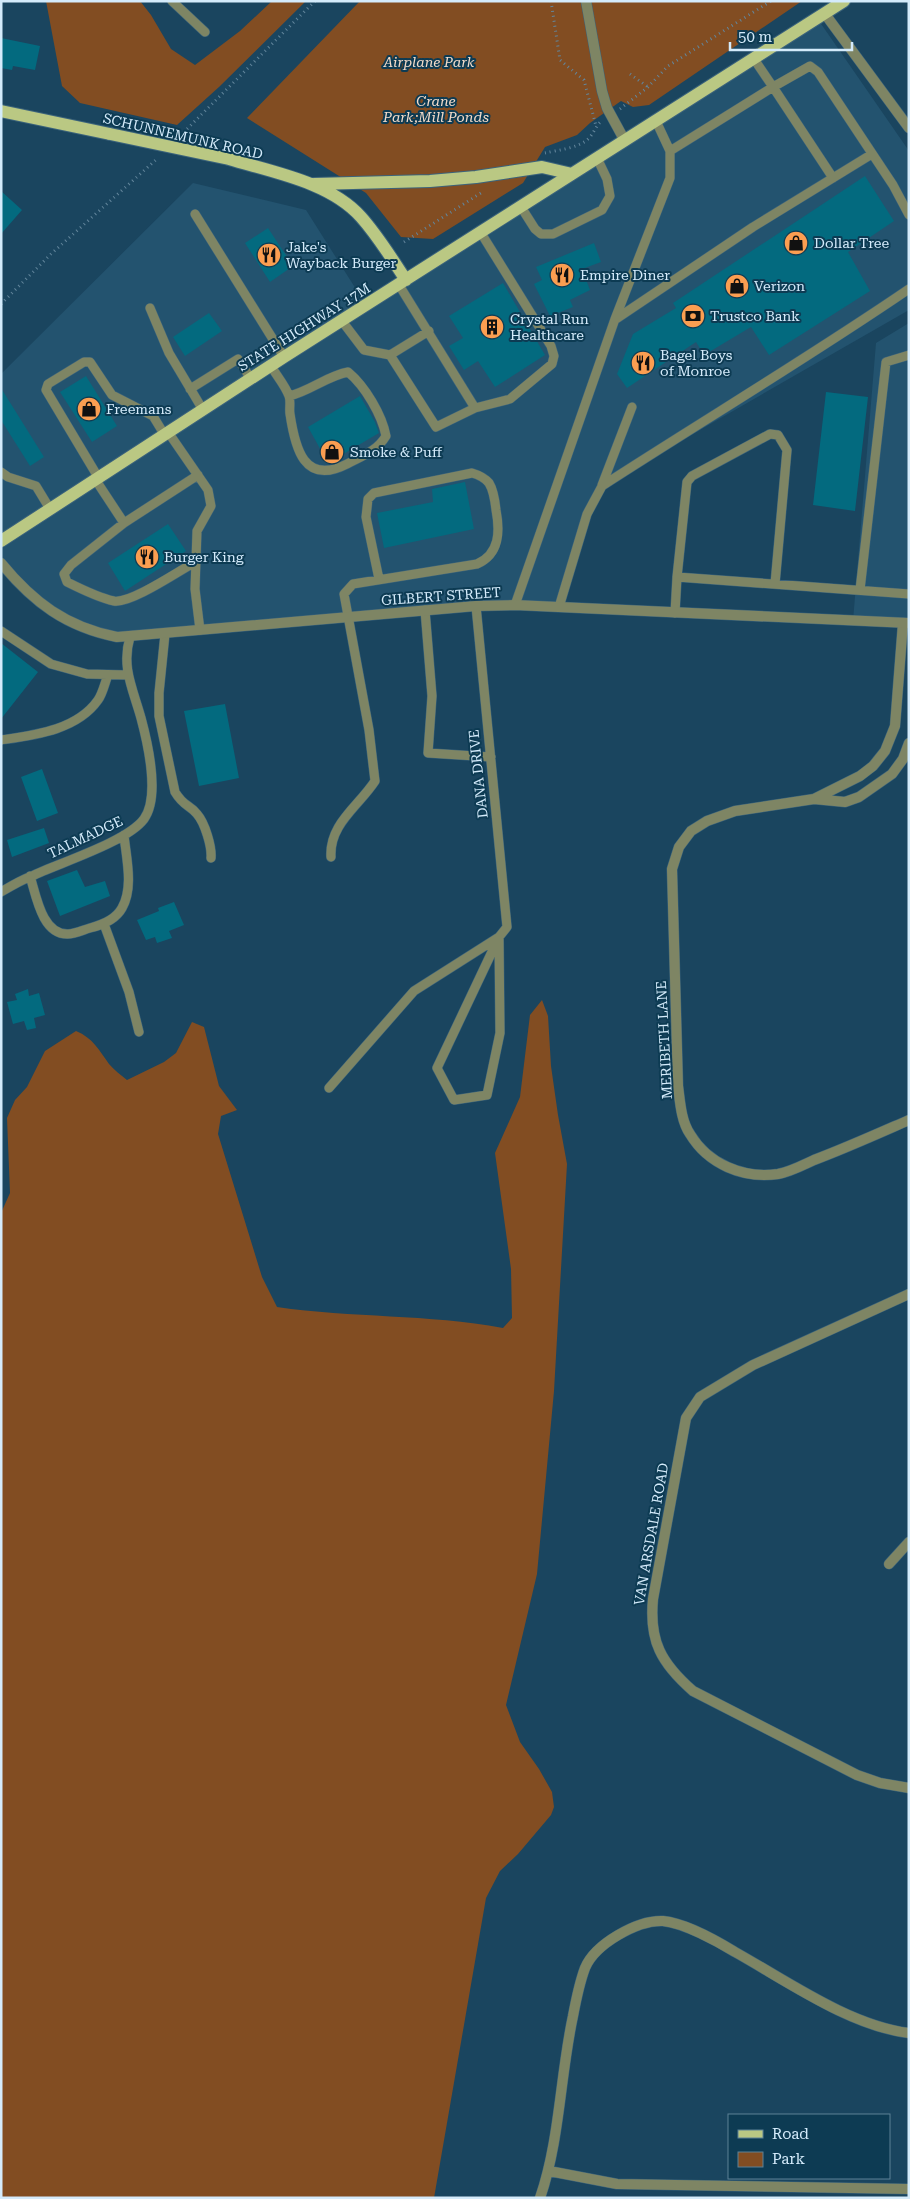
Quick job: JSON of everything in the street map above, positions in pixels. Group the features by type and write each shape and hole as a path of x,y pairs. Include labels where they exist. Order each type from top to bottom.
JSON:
{"main road":[{"name":"STATE HIGHWAY 17M","path":"1,541 284,357 844,1"},
{"name":"SCHUNNEMUNK ROAD","path":"1,111 229,159 314,184 360,216 384,246 402,282"},
{"path":"314,184 430,181 542,168 572,174"}],"street":[{"path":"586,1 594,56 602,91 610,115 624,141"},
{"path":"825,14 909,128"},
{"name":"GILBERT STREET","path":"1,563 39,602 73,624 101,634 130,637 425,610 515,605 906,623"},
{"name":"MERIBETH LANE","path":"814,799 860,776 873,766 885,750 895,726 906,623"},
{"name":"MERIBETH LANE","path":"909,743 903,759 892,774 876,787 845,802 814,799 735,812 707,821 691,831 680,846 672,870 678,1086 689,1133 706,1155 736,1172 757,1175 780,1174 909,1120"},
{"name":"VAN ARSDALE ROAD","path":"909,1294 753,1366 700,1397 686,1418 652,1598 651,1619 654,1638 663,1659 675,1676 693,1691 857,1775 880,1784 909,1788"},
{"path":"889,1564 909,1542"},
{"path":"540,2198 549,2171 567,2044 586,1966 603,1946 641,1923 664,1921 705,1934 852,2017 889,2031 909,2033"},
{"path":"549,2171 617,2184 909,2189"}],"lane":[{"path":"172,1 206,32"},
{"path":"754,59 833,178"},
{"path":"670,151 810,66 818,72 892,185 909,215"},
{"path":"515,605 615,319 670,178 670,151 656,121"},
{"path":"615,319 753,227 872,154"},
{"path":"521,207 535,229 541,234 554,234 602,210 610,196 607,179 597,158"},
{"path":"194,214 284,357"},
{"path":"342,321 364,350 390,356 436,427 475,408 510,399 552,364 554,356 551,346 481,232"},
{"path":"402,282 475,408"},
{"path":"602,486 779,372 826,346 909,289"},
{"path":"150,308 166,347 203,410"},
{"path":"390,356 429,331"},
{"path":"860,590 886,362 909,355"},
{"path":"190,389 238,359 251,379"},
{"path":"124,523 46,390 48,384 84,362 90,362 112,395 153,416 208,490 211,506 197,531 195,589 200,630"},
{"path":"271,366 289,396 294,435 301,454 310,467 321,470 340,468 380,446 386,436 383,421 359,381 348,372 337,374 305,392 289,396"},
{"path":"559,607 587,514 602,486 632,407"},
{"path":"675,613 687,482 692,476 770,434 778,435 787,450 776,584"},
{"path":"1,472 36,486 50,510"},
{"path":"331,857 330,845 336,829 366,796 375,781 369,730 344,594 354,584 477,564 487,560 494,550 500,532 494,494 489,483 482,476 472,473 374,493 368,499 366,516 378,579"},
{"path":"197,561 149,589 116,601 68,582 64,574 71,565 124,523 198,475"},
{"path":"677,577 909,594"},
{"name":"DANA DRIVE","path":"476,606 507,927 499,937"},
{"path":"425,610 432,696 428,753 490,758"},
{"path":"1,631 50,664 87,674 128,675"},
{"path":"165,634 159,693 159,716 176,792 181,803 197,814 212,847 211,858"},
{"name":"TALMADGE","path":"1,892 30,876 124,835 145,818 152,791 141,721 126,667 126,650 130,637"},
{"path":"1,740 72,723 86,714 100,699 108,674"},
{"path":"30,876 43,914 49,925 58,932 68,934 104,924 122,909 128,889 124,835"},
{"path":"104,924 130,992 139,1032"},
{"path":"499,937 500,1033 487,1095 454,1100 437,1068 499,937"},
{"path":"329,1088 414,992 499,937"}],"path":[{"path":"551,1 560,60 584,80 596,126"},
{"path":"538,155 577,145 590,138 596,126 629,103 668,66 771,1"},
{"path":"630,74 648,87"},
{"path":"404,242 496,182 502,172"}],"shaded area":[{"path":"817,18 909,151 909,310 602,486 559,607 476,606 130,637 73,624 1,563 1,374 193,183 306,210 366,305"},
{"path":"909,323 909,623 853,621 876,343"}],"green space":[{"path":"46,1 140,1 151,15 171,49 195,65 240,31 272,1 306,1 219,87 177,125 80,103 62,86"},
{"name":"Crane Park;Mill Ponds","path":"360,1 802,1 649,105 633,107 621,101 590,123 577,135 545,147 523,183 433,239 401,237 366,193 247,118"},
{"path":"542,1000 548,1016 551,1066 567,1164 554,1391 537,1574 506,1705 520,1742 552,1792 554,1807 551,1815 518,1854 500,1871 486,1898 434,2198 1,2198 1,1213 10,1193 7,1118 15,1100 27,1087 45,1051 76,1031 91,1041 111,1066 127,1080 164,1062 176,1053 192,1022 204,1027 219,1086 237,1110 221,1116 218,1134 262,1277 277,1307 333,1313 447,1320 503,1328 512,1318 511,1269 495,1153 520,1097 530,1015"}],"building":[{"path":"1,38 40,46 35,70 13,66 12,70 1,68"},
{"path":"865,176 894,221 848,252 870,291 769,355 751,327 704,355 696,342 627,388 617,374 633,334 676,308 673,303"},
{"path":"1,191 22,210 1,234"},
{"name":"Jake's Wayback Burger","path":"268,228 293,266 270,282 245,243"},
{"name":"Empire Diner","path":"594,243 601,262 582,269 590,290 570,300 573,307 550,316 534,284 542,280 536,267"},
{"name":"Crystal Run Healthcare","path":"503,283 545,355 495,387 478,361 464,370 449,346 463,338 449,316"},
{"path":"209,313 222,331 185,356 173,337"},
{"name":"Freemans","path":"86,376 117,426 92,442 60,392"},
{"path":"1,388 44,457 30,466 1,420"},
{"path":"826,392 868,397 855,511 813,505"},
{"path":"360,396 379,433 328,463 308,427"},
{"path":"465,482 474,529 384,548 377,513 433,502 432,489"},
{"name":"Burger King","path":"168,524 186,551 125,591 108,563"},
{"path":"1,643 38,672 1,719"},
{"path":"225,704 239,778 199,786 184,711"},
{"path":"42,769 58,813 37,821 21,777"},
{"path":"44,828 49,843 12,857 7,840"},
{"path":"77,870 85,887 105,881 110,896 60,916 47,881"},
{"path":"174,902 184,925 169,931 172,938 157,943 155,937 146,940 137,920 159,911 158,908"},
{"path":"28,989 29,996 39,993 45,1015 34,1018 36,1028 27,1030 24,1021 13,1024 7,1002 17,1000 15,994"}],"place":[{"name":"Dollar Tree","path":"796,243"},
{"name":"Jake's Wayback Burger","path":"269,255"},
{"name":"Empire Diner","path":"562,275"},
{"name":"Verizon","path":"737,286"},
{"name":"Trustco Bank","path":"693,316"},
{"name":"Crystal Run Healthcare","path":"492,327"},
{"name":"Bagel Boys of Monroe","path":"643,363"},
{"name":"Freemans","path":"89,409"},
{"name":"Smoke & Puff","path":"332,452"},
{"name":"Burger King","path":"147,557"}],"park label":[{"name":"Airplane Park","path":"429,62"}]}
